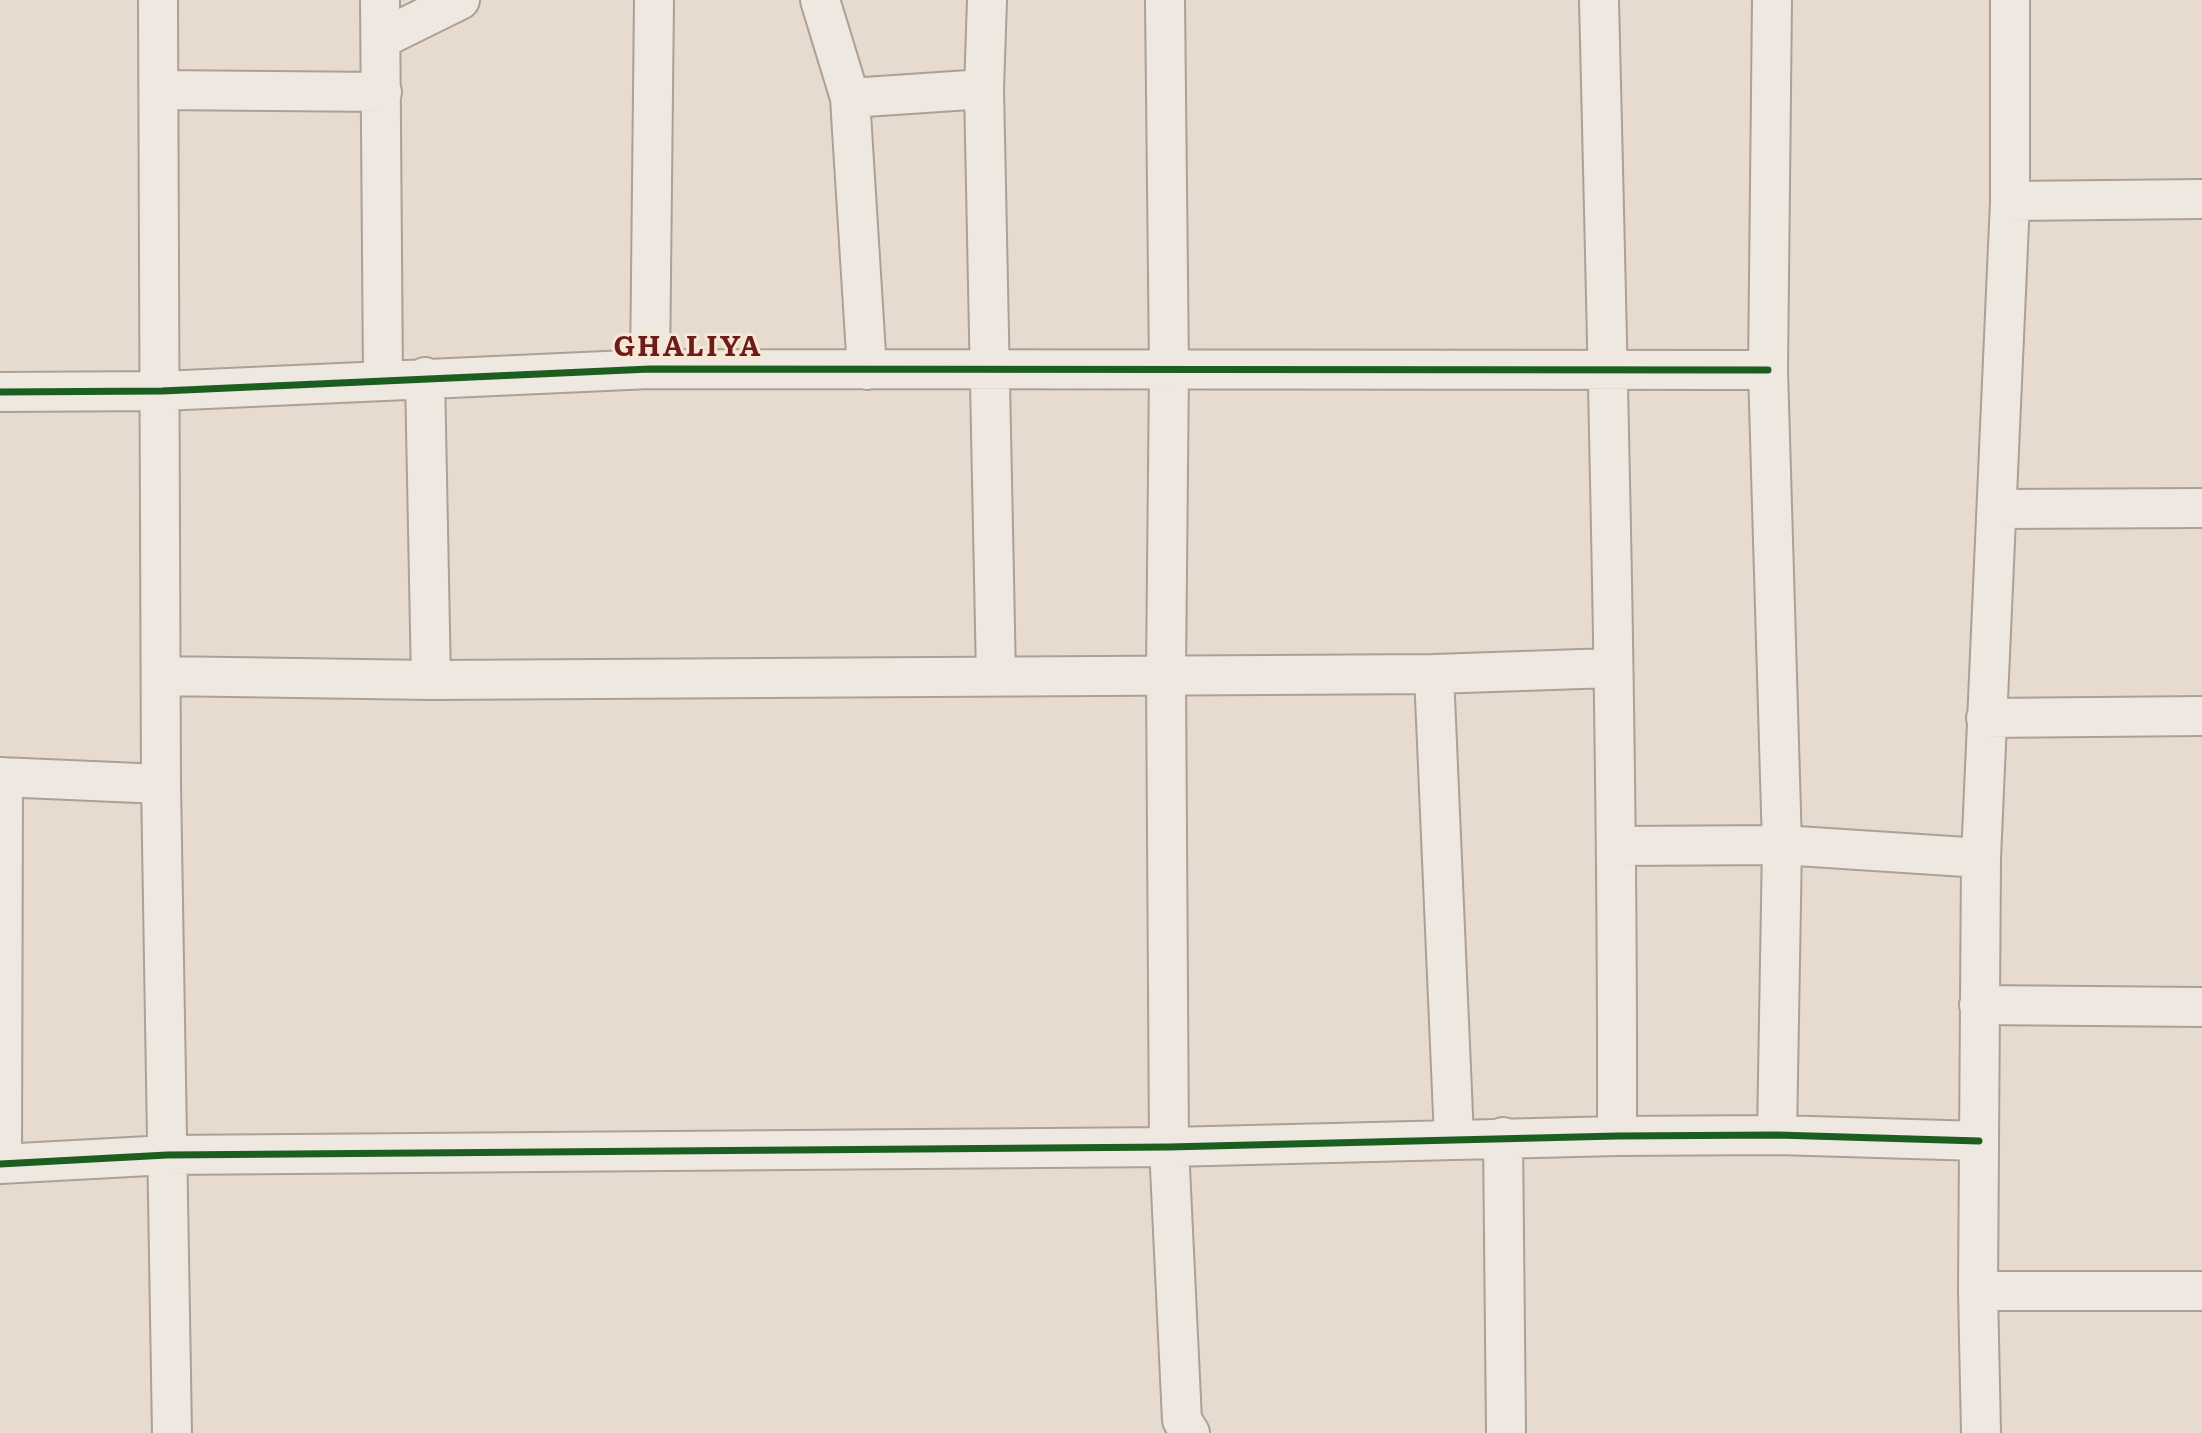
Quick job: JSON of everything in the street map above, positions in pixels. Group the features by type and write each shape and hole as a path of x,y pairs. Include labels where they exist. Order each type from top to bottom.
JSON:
{"street":[{"path":"158,0 162,391 161,784 172,1433"},
{"path":"380,0 383,379"},
{"path":"381,39 460,0"},
{"path":"650,369 654,0"},
{"path":"820,0 850,98 867,370"},
{"path":"987,0 984,89 996,676"},
{"path":"1165,0 1169,368 1166,674 1169,1147 1182,1420 1190,1433"},
{"path":"1599,0 1608,370 1611,668 1618,846 1617,1136"},
{"path":"1772,0 1768,370 1782,845 1777,1135"},
{"path":"1981,1433 1978,1291 1981,858 2010,201 2010,0"},
{"path":"850,98 984,89"},
{"path":"159,90 382,92"},
{"path":"2010,201 2202,199"},
{"path":"0,393 162,391 425,377 650,369 1768,370"},
{"path":"425,377 431,680"},
{"path":"1997,509 2202,508"},
{"path":"162,676 431,680 1434,674 1611,668"},
{"path":"1434,674 1454,1138"},
{"path":"1986,718 2202,716"},
{"path":"161,784 2,777 1,1164 167,1155 1169,1147 1617,1136 1777,1135 1979,1141"},
{"path":"1618,846 1782,845 1981,858"},
{"path":"1979,1005 2202,1007"},
{"path":"1503,1138 1506,1433"},
{"path":"1978,1291 2202,1291"}],"cycle path":[{"path":"0,392 162,391 650,369 1768,370"},
{"path":"0,1164 167,1155 1169,1147 1617,1136 1777,1135 1979,1141"}],"district":[{"name":"GHALIYA","path":"688,348"}]}
